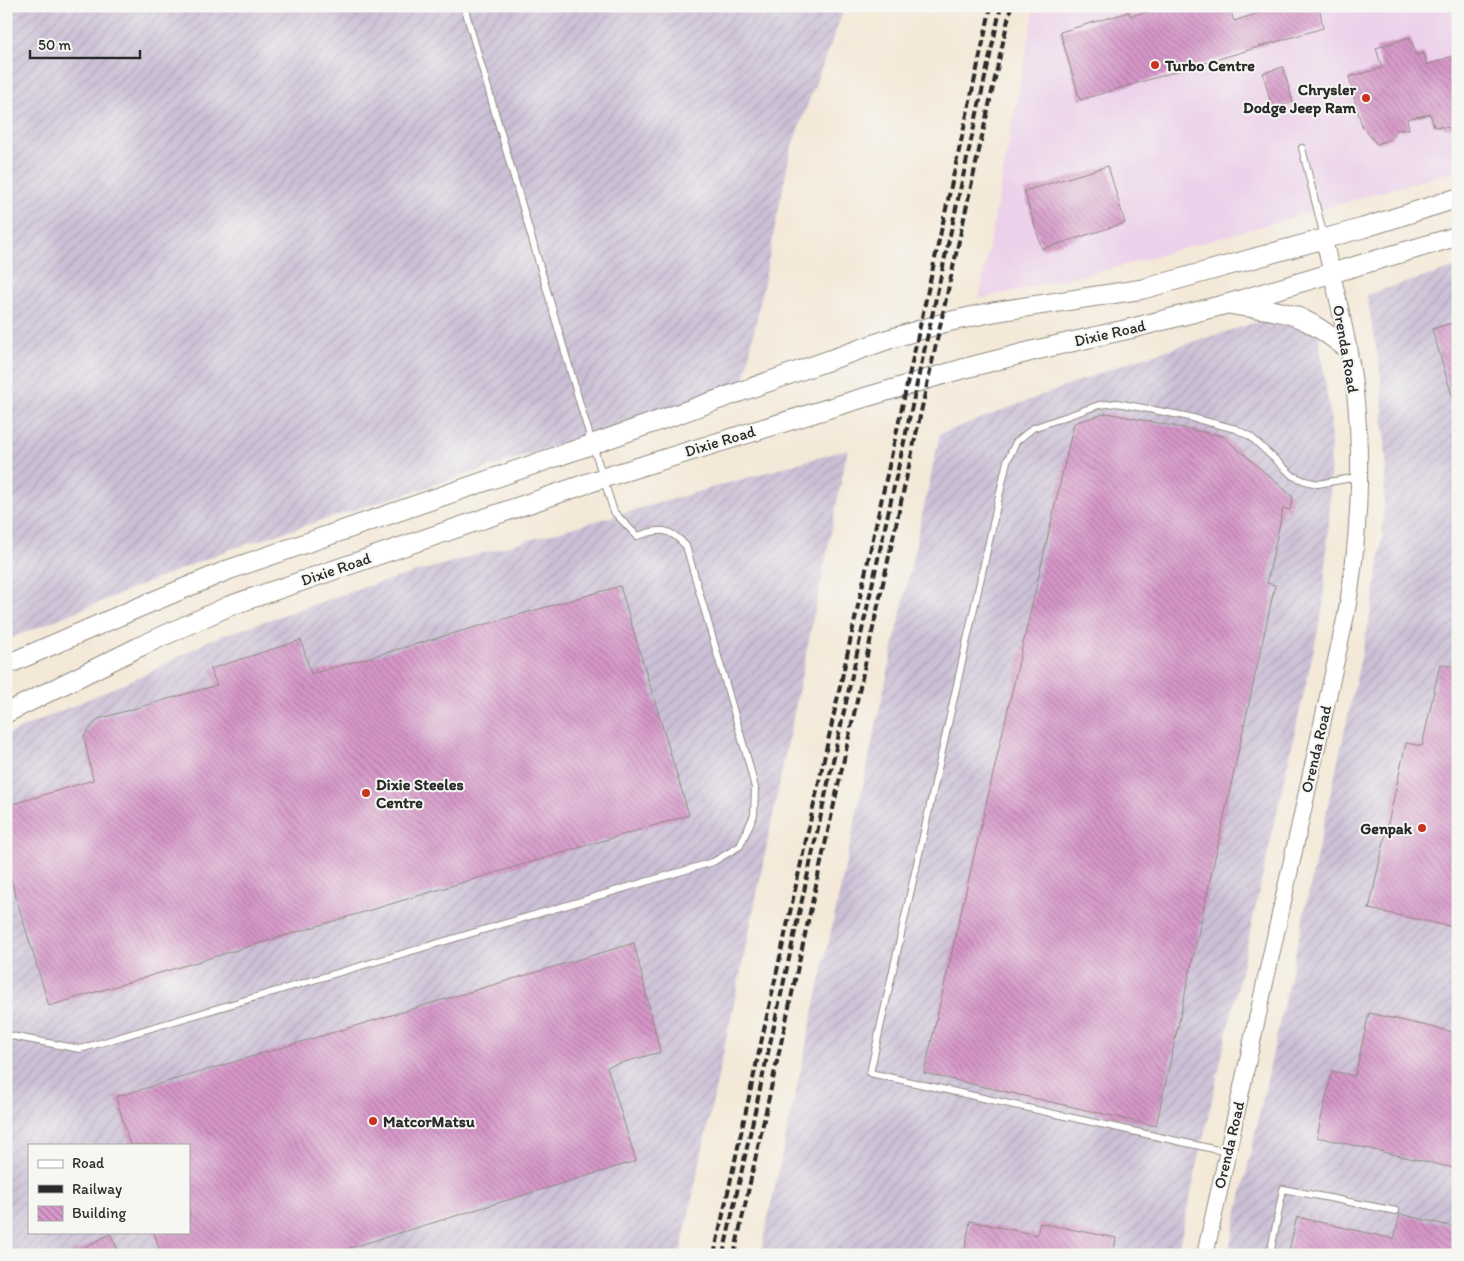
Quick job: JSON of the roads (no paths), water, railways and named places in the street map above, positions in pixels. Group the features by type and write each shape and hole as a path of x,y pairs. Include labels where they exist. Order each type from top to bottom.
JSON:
{"main road":[{"name":"Dixie Road","path":"6,666 135,608 228,570 889,339 947,322 993,312 1143,289 1324,239 1458,198"},
{"name":"Dixie Road","path":"6,713 141,646 229,606 603,478 962,368 1227,304 1458,236"},
{"path":"1227,304 1284,313 1304,320 1325,332 1348,349"}],"street":[{"name":"Orenda Road","path":"1205,1255 1346,615 1354,554 1359,477 1355,392 1348,349 1324,239"}],"lane":[{"path":"6,1035 80,1049 713,862 740,846 754,815 755,788 749,764 686,546 676,535 660,529 638,536 614,512 580,404 464,6"},
{"path":"1302,148 1324,239"},
{"path":"1227,1152 870,1073 1007,461 1016,442 1033,428 1099,404 1116,403 1165,412 1236,429 1251,437 1293,476 1305,482 1318,484 1359,477"},
{"path":"1270,1255 1283,1189 1396,1211"}],"railway":[{"path":"714,1255 991,6"},
{"path":"723,1255 1001,6"},
{"path":"734,1255 1011,6"}],"place":[{"name":"Turbo Centre","path":"1155,65"},
{"name":"Chrysler Dodge Jeep Ram","path":"1366,98"},
{"name":"Dixie Steeles Centre","path":"366,793"},
{"name":"Genpak","path":"1422,828"},
{"name":"MatcorMatsu","path":"373,1121"}]}
